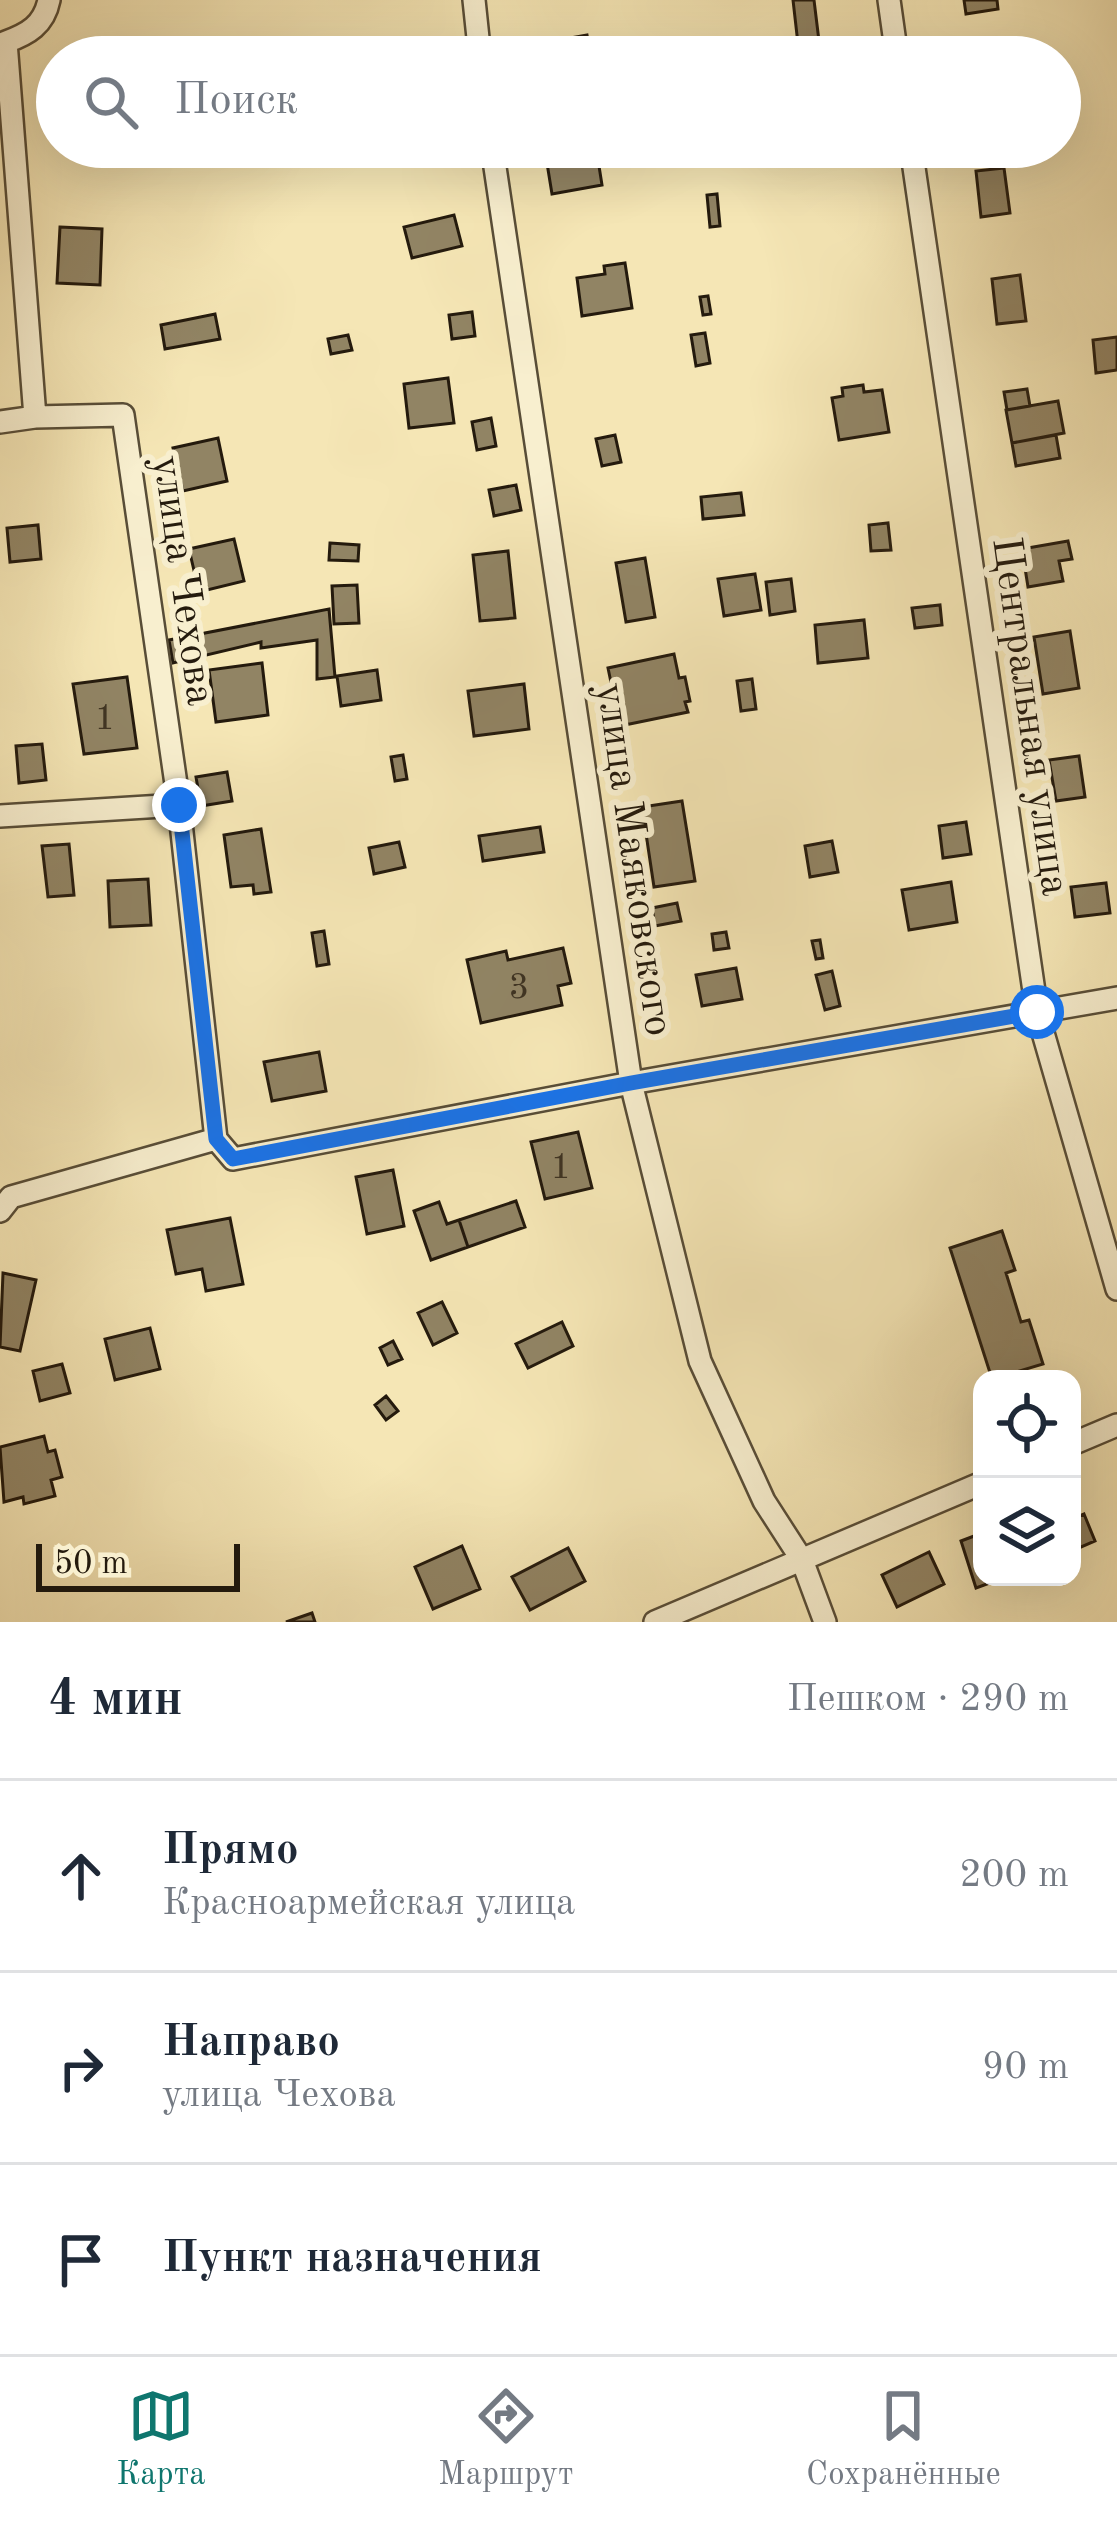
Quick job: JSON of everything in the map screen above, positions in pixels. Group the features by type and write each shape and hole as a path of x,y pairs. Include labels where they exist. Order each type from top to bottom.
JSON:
{"street":[{"path":"0,422 35,417 3,43 30,34 46,13 49,0"},
{"path":"473,0 477,36"},
{"path":"889,0 894,36"},
{"name":"улица Маяковского","path":"495,168 631,1083 700,1360 764,1501 802,1561 825,1622"},
{"name":"Центральная улица","path":"913,168 1037,1012 1117,1289"},
{"name":"улица Чехова","path":"35,417 123,415 179,805 216,1139"},
{"path":"0,816 179,805"},
{"path":"0,1211 11,1197 216,1139 233,1159 1117,998"},
{"path":"1081,1440 1117,1425"},
{"path":"655,1622 973,1487"}],"building":[{"path":"793,0 814,0 818,36 797,36"},
{"path":"964,0 997,0 998,9 966,14"},
{"path":"548,168 599,168 602,185 552,194"},
{"path":"1004,168 1010,213 981,217 976,171"},
{"path":"717,194 720,226 710,227 707,195"},
{"path":"454,215 462,246 412,258 404,227"},
{"path":"60,227 102,229 100,285 57,283"},
{"path":"625,263 632,308 582,316 577,278 605,274 604,266"},
{"path":"1020,275 1026,321 997,324 992,279"},
{"path":"708,296 711,314 703,315 700,297"},
{"path":"472,312 475,336 452,339 449,315"},
{"path":"215,314 220,339 165,349 161,325"},
{"path":"705,333 710,363 696,366 691,335"},
{"path":"348,335 352,350 331,354 328,339"},
{"path":"1117,337 1117,370 1096,373 1093,340"},
{"path":"448,378 454,423 409,428 404,384"},
{"path":"863,385 864,392 882,390 889,432 839,440 832,398 843,396 842,388"},
{"path":"1027,389 1030,406 1007,410 1004,392"},
{"path":"1058,401 1064,433 1012,443 1006,410"},
{"path":"491,418 496,446 477,450 472,422"},
{"path":"615,435 621,462 602,466 596,439"},
{"path":"1056,435 1060,458 1016,466 1012,443"},
{"path":"218,438 227,481 183,491 173,448"},
{"path":"516,485 521,510 494,516 489,490"},
{"path":"741,493 744,515 703,519 701,497"},
{"path":"888,523 891,550 871,551 869,525"},
{"path":"38,525 41,559 10,562 7,528"},
{"path":"234,539 244,581 199,592 189,549"},
{"path":"1068,541 1072,559 1059,561 1063,581 1028,587 1022,549"},
{"path":"330,543 359,545 358,561 329,560"},
{"path":"508,551 515,618 480,621 473,555"},
{"path":"645,558 655,617 626,622 616,563"},
{"path":"755,574 761,610 724,616 718,579"},
{"path":"791,579 795,611 770,615 766,582"},
{"path":"357,585 359,623 334,624 332,586"},
{"path":"940,605 942,625 915,628 912,608"},
{"path":"329,609 335,677 317,679 317,640 261,648 261,642 173,663 169,640"},
{"path":"864,620 868,658 818,663 815,625"},
{"path":"1070,631 1079,688 1043,694 1034,637"},
{"path":"674,654 679,678 685,677 688,712 620,726 608,668"},
{"path":"262,663 268,715 216,722 209,670"},
{"path":"377,670 381,700 341,706 337,676"},
{"path":"127,677 137,748 84,754 73,684"},
{"path":"752,679 756,709 741,711 737,681"},
{"path":"524,684 529,729 474,736 468,691"},
{"path":"42,744 46,780 19,783 16,746"},
{"path":"403,755 407,779 395,781 391,757"},
{"path":"1079,756 1085,797 1056,801 1049,760"},
{"path":"227,772 232,801 201,806 196,777"},
{"path":"682,801 695,881 654,887 642,807"},
{"path":"966,822 971,854 943,858 939,826"},
{"path":"540,827 544,852 483,861 479,836"},
{"path":"261,829 271,892 254,894 253,885 231,887 224,835"},
{"path":"832,841 838,872 810,877 805,846"},
{"path":"399,842 405,867 374,874 369,848"},
{"path":"69,844 74,895 48,897 42,846"},
{"path":"148,879 151,925 110,927 108,881"},
{"path":"951,882 957,922 909,930 902,890"},
{"path":"1106,883 1110,913 1075,917 1071,887"},
{"path":"677,903 681,921 655,926 652,908"},
{"path":"324,931 329,964 317,966 312,933"},
{"path":"726,932 729,948 714,950 712,934"},
{"path":"820,940 823,958 816,959 812,941"},
{"path":"563,948 571,983 558,986 562,1005 481,1023 467,960 506,951 508,960"},
{"path":"736,968 742,999 702,1006 696,975"},
{"path":"832,971 840,1006 825,1010 816,975"},
{"path":"319,1052 326,1091 272,1101 264,1062"},
{"path":"578,1132 592,1188 545,1199 531,1142"},
{"path":"393,1170 404,1226 367,1234 356,1177"},
{"path":"516,1201 525,1227 468,1247 459,1220"},
{"path":"439,1202 447,1224 459,1220 468,1247 431,1260 414,1211"},
{"path":"230,1218 243,1284 206,1291 202,1269 176,1274 167,1230"},
{"path":"1002,1231 1015,1270 1006,1273 1021,1322 1029,1320 1043,1364 1023,1370 989,1370 950,1248"},
{"path":"3,1273 36,1280 20,1351 0,1347"},
{"path":"442,1302 457,1333 433,1345 418,1313"},
{"path":"562,1322 573,1346 528,1368 516,1344"},
{"path":"150,1328 160,1369 115,1380 105,1339"},
{"path":"393,1341 402,1359 388,1365 380,1348"},
{"path":"62,1364 70,1393 40,1401 33,1371"},
{"path":"386,1396 398,1411 386,1420 375,1405"},
{"path":"44,1436 48,1452 55,1450 62,1477 51,1480 55,1496 24,1504 23,1497 4,1502 0,1447"},
{"path":"1081,1515 1095,1541 1081,1547"},
{"path":"973,1536 973,1579 961,1541"},
{"path":"462,1546 480,1589 433,1609 415,1567"},
{"path":"568,1548 585,1581 530,1610 512,1577"},
{"path":"929,1552 944,1584 897,1607 882,1575"},
{"path":"312,1613 315,1622 286,1622"}],"route":[{"path":"179,805 216,1139 233,1159 1037,1012"}]}
